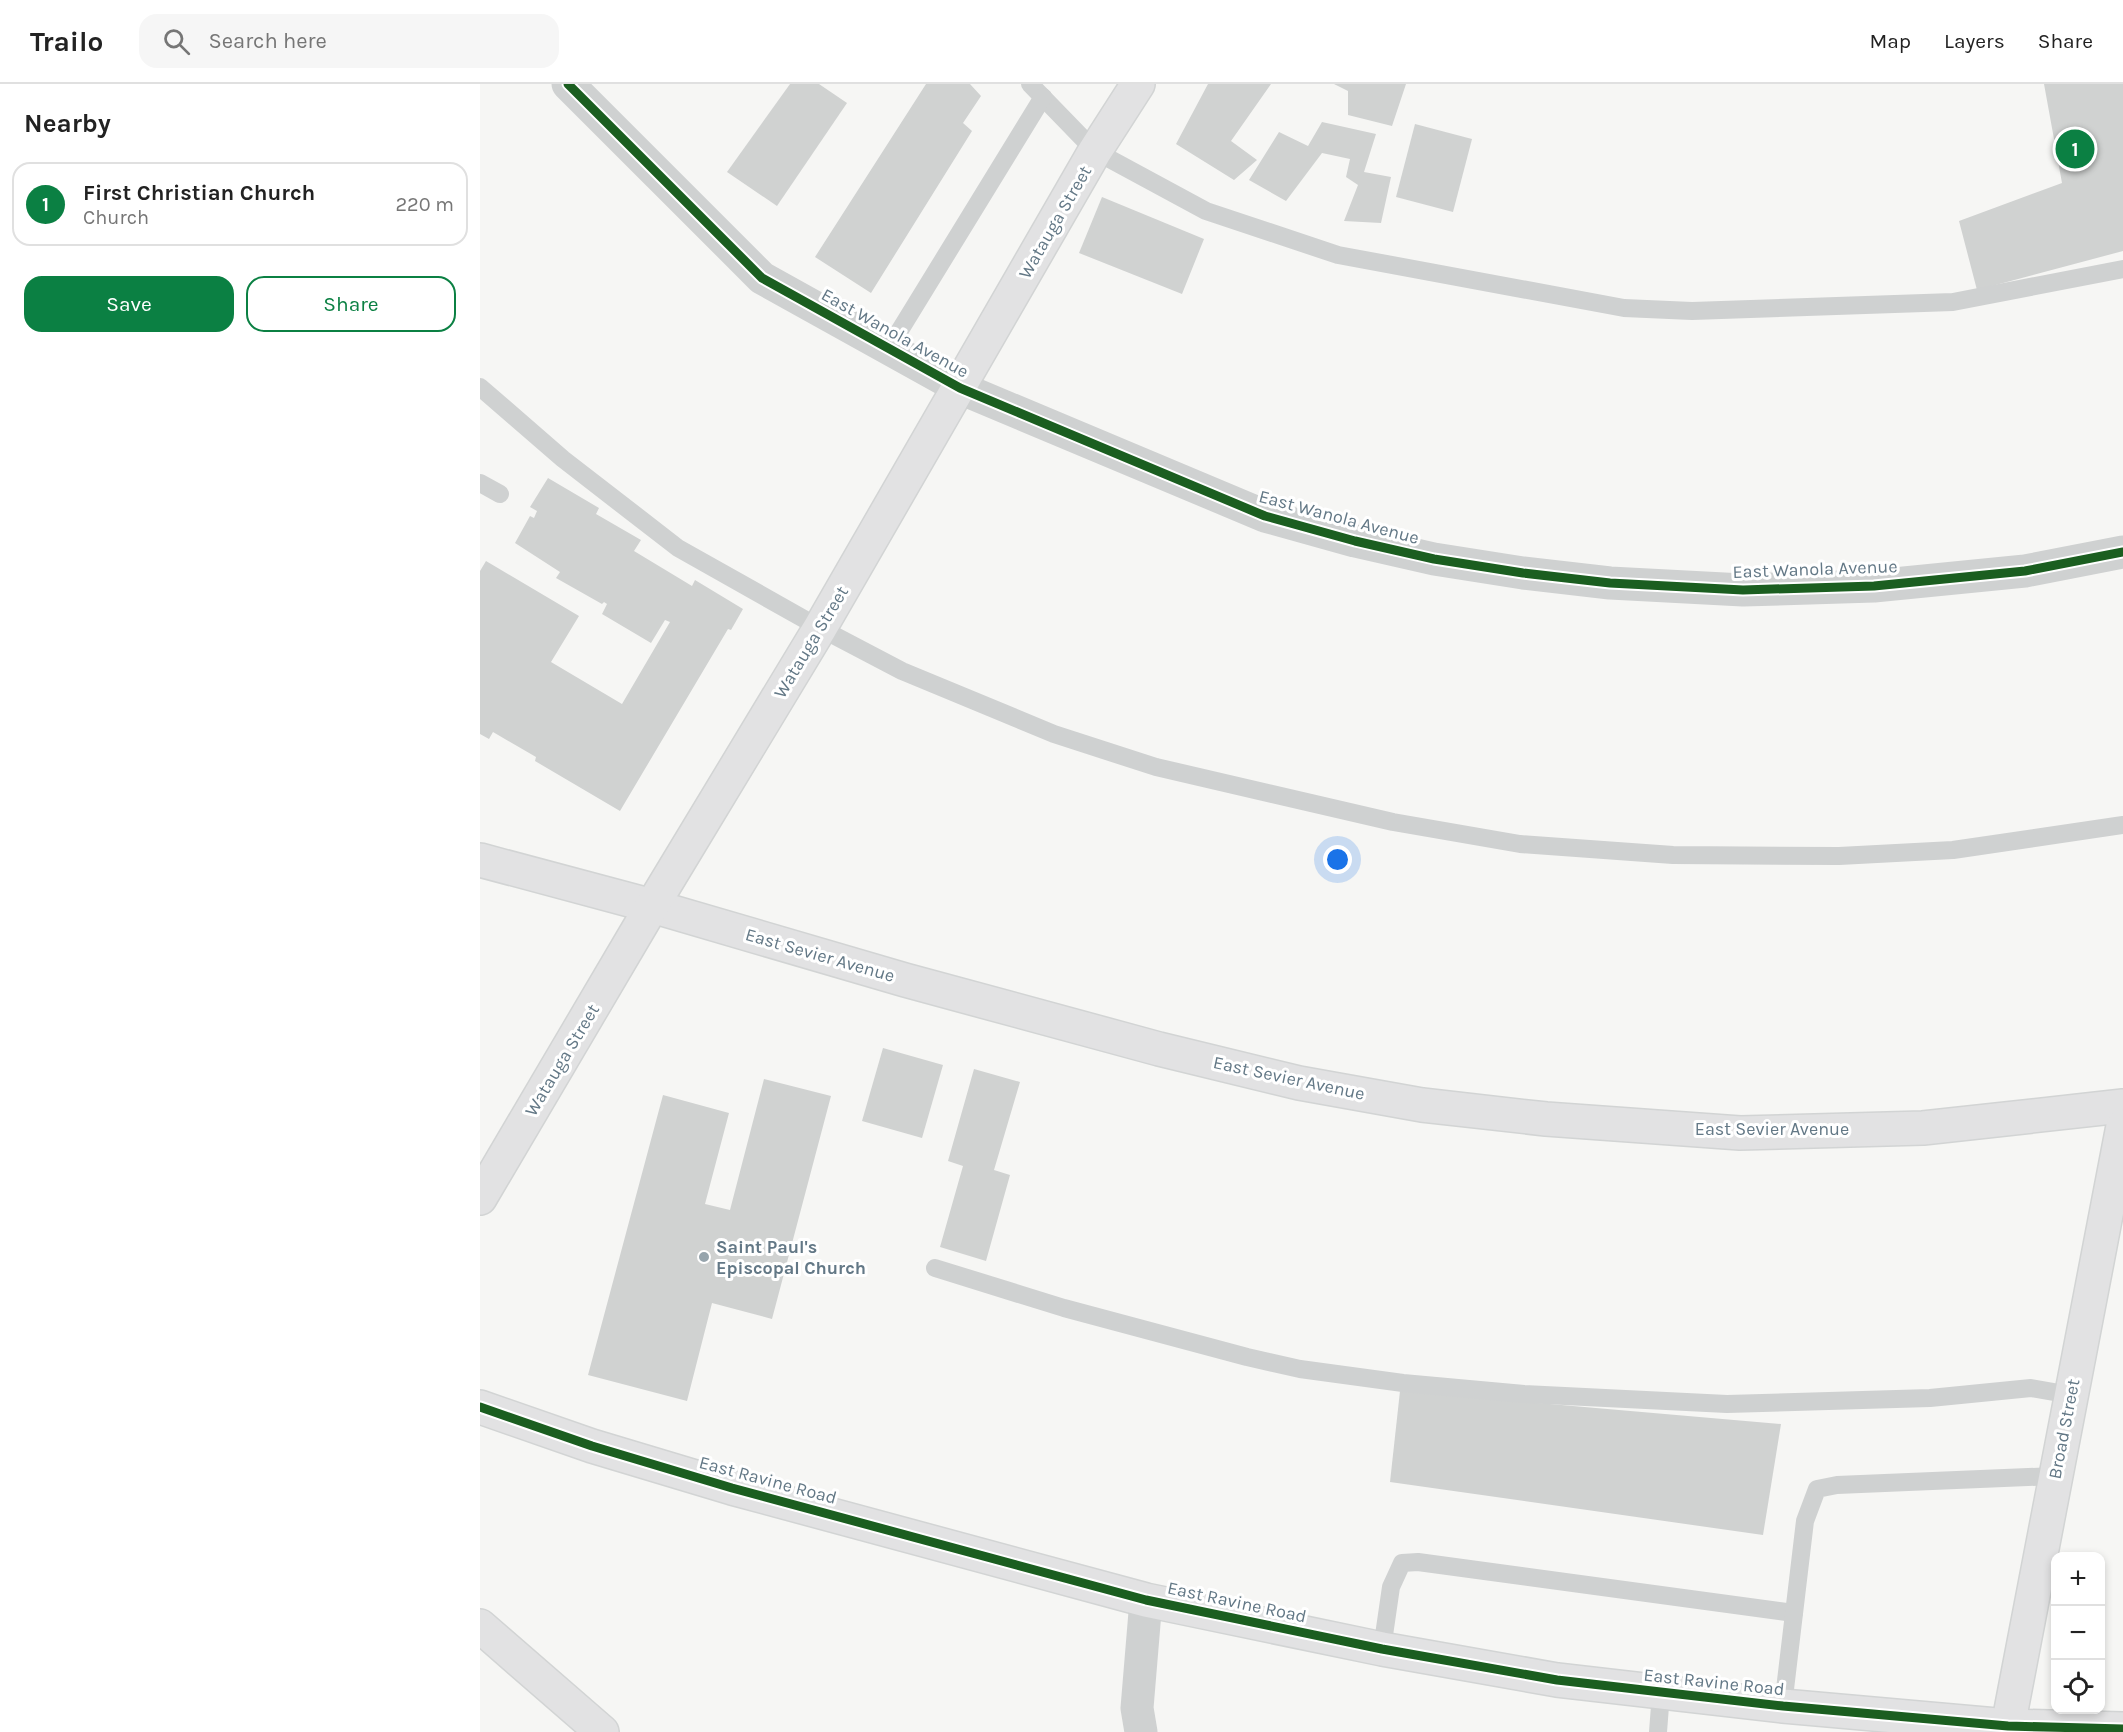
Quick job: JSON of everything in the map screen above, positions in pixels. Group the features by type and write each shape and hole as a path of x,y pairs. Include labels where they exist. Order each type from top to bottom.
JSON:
{"street":[{"name":"East Wanola Avenue","path":"568,84 762,278 960,388 1265,516 1355,542 1434,559 1523,573 1610,583 1743,590 1874,586 2025,571 2123,552"},
{"name":"Watauga Street","path":"480,1198 652,906 820,628 1095,151 1138,84"},
{"name":"East Sevier Avenue","path":"480,860 652,906 905,980 1159,1049 1299,1083 1422,1105 1546,1119 1740,1133 1923,1128 2123,1106"},
{"name":"Broad Street","path":"2007,1729 2123,1126"},
{"name":"East Ravine Road","path":"480,1407 592,1446 732,1488 1146,1599 1382,1649 1557,1680 1783,1706 1918,1726 2123,1729"},
{"path":"1141,1732 1137,1708 1146,1599"},
{"path":"480,1626 602,1732"}],"lane":[{"path":"1030,84 1095,151 1206,211 1338,255 1624,308 1692,311 1953,302 2123,269"},
{"path":"889,348 1043,97"},
{"path":"480,387 563,459 678,549 902,671 1043,730 1156,767 1393,822 1520,844 1673,855 1839,856 1953,850 2123,825"},
{"path":"480,483 500,494"},
{"path":"935,1268 1064,1308 1247,1357 1300,1369 1403,1383 1524,1394 1727,1404 1930,1398 2031,1388 2071,1395"},
{"path":"1783,1706 1805,1521 1817,1490 1837,1485 2055,1476"},
{"path":"1382,1649 1391,1587 1402,1563 1418,1562 1794,1612"},
{"path":"1658,1732 1661,1693"}],"building":[{"path":"790,84 819,84 847,103 777,206 727,172"},
{"path":"926,84 970,84 981,96 963,123 972,131 871,293 815,257"},
{"path":"1208,84 1271,84 1231,141 1257,160 1234,180 1176,144"},
{"path":"1334,84 1406,84 1392,126 1348,115 1348,91"},
{"path":"2044,84 2123,84 2123,251 1977,290 1959,221 2062,183"},
{"path":"1322,122 1376,134 1364,172 1391,177 1381,223 1344,221 1358,185 1346,177 1350,159 1322,153 1286,201 1249,180 1279,132 1308,146"},
{"path":"1415,124 1472,139 1453,212 1396,197"},
{"path":"1102,197 1204,239 1182,294 1079,253"},
{"path":"548,478 599,508 596,514 641,540 634,551 692,586 695,580 743,609 731,630 728,629 620,811 535,761 536,757 493,732 489,739 480,734 480,571 486,561 579,616 551,662 622,704 670,622 665,620 651,643 602,614 607,604 604,602 602,604 556,578 560,572 515,543 530,516 534,518 537,511 530,507"},
{"path":"883,1048 943,1065 922,1138 862,1121"},
{"path":"974,1069 1020,1082 994,1170 1010,1175 986,1261 940,1247 963,1166 948,1161"},
{"name":"Saint Paul's Episcopal Church","path":"764,1079 831,1096 772,1319 712,1303 687,1401 588,1375 663,1095 729,1113 705,1204 730,1210"},
{"path":"1400,1391 1781,1424 1763,1535 1390,1482"}],"cycle path":[{"path":"568,84 762,278 960,388 1265,516 1355,541 1434,559 1523,573 1610,583 1743,590 1874,586 2025,571 2123,552"},
{"path":"480,1407 592,1446 732,1488 1146,1600 1382,1649 1557,1680 1783,1706 2008,1726 2123,1729"}],"place":[{"name":"First Christian Church","path":"2075,149"},
{"name":"Saint Paul's Episcopal Church","path":"704,1257"}]}
